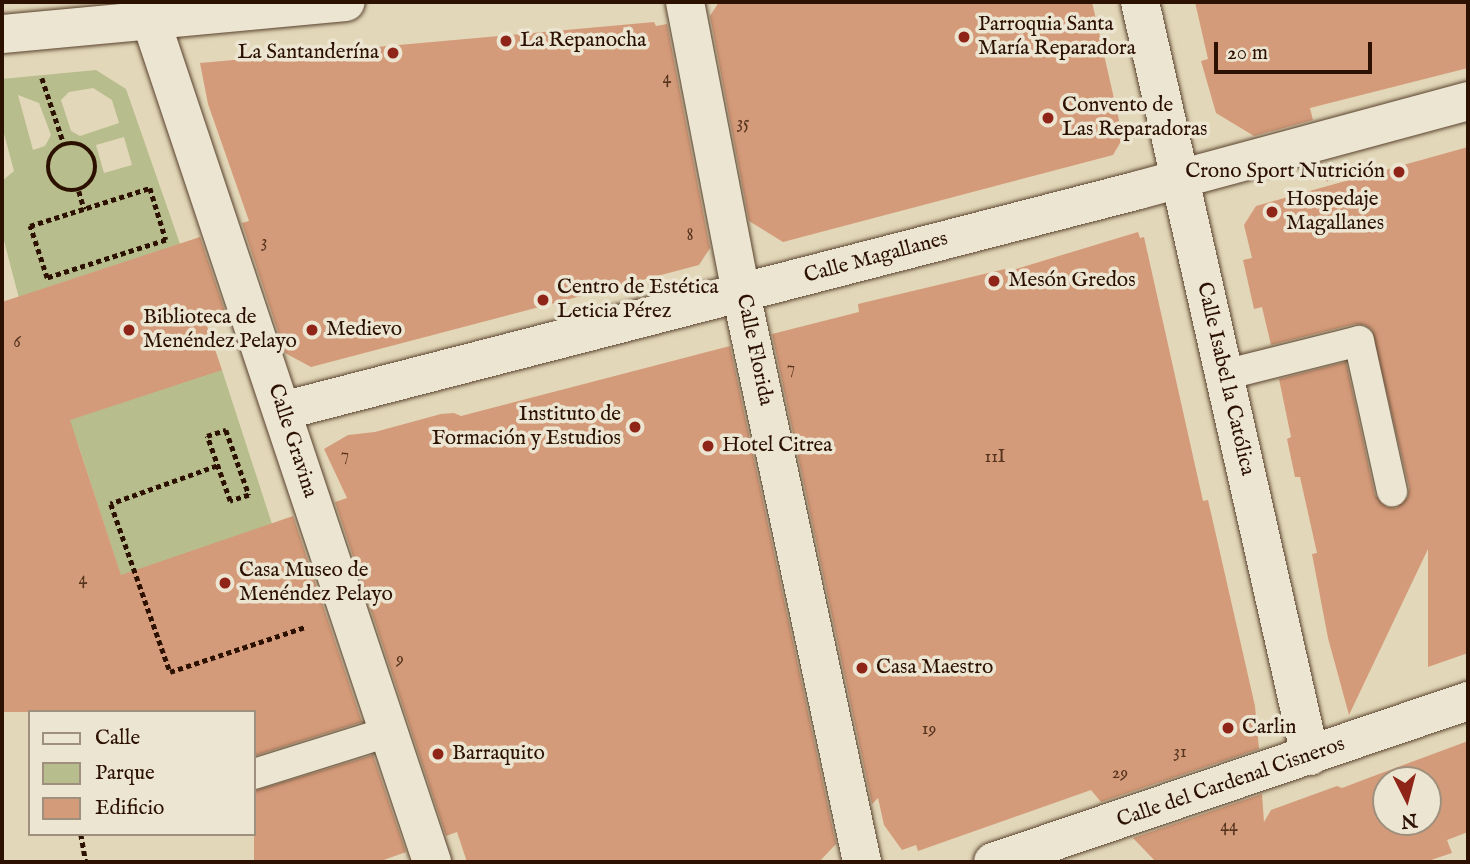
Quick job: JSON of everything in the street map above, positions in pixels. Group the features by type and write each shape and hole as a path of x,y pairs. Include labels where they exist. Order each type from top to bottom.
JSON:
{"street":[{"path":"20,32 346,2"},
{"name":"Calle Florida","path":"685,2 741,293 862,862"},
{"name":"Calle Isabel la Católica","path":"1140,2 1310,756"},
{"name":"Calle Gravina","path":"150,21 432,862"},
{"name":"Calle Magallanes","path":"282,411 1180,179 1468,101"},
{"name":"Calle del Cardenal Cisneros","path":"993,862 1468,701"},
{"path":"1081,862 1107,825"}],"lane":[{"path":"1224,375 1359,341 1392,491"},
{"path":"256,773 388,732"}],"path":[{"path":"20,32 41,75 64,144"},
{"path":"77,142 88,149 96,160 96,173 90,184 79,191 66,192 55,186 47,174 47,162 53,150 64,144 77,142"},
{"path":"150,188 166,240 47,278 30,226 84,209 150,188"},
{"path":"79,191 84,209"},
{"path":"226,430 249,495 230,501 217,466 207,436 226,430"},
{"path":"217,466 111,504 170,672 348,611"},
{"path":"81,836 86,862"}],"green space":[{"path":"96,70 126,89 180,244 37,291 222,370 272,524 162,702 79,447 21,306 2,233 2,181 14,171 2,126 2,79","holes":["93,88 112,100 119,123 80,136 71,131 61,100 69,92","18,95 39,103 51,135 45,146 33,150","124,137 132,165 104,173 96,145"]}],"building":[{"name":"Convento de Las Reparadoras","path":"719,2 1092,2 1123,138 1113,155 783,242 749,221 710,16"},
{"path":"1195,2 1468,2 1468,68 1310,108 1313,120 1254,136 1216,113 1201,61 1208,59"},
{"path":"654,22 656,26 667,24 710,248 699,265 311,367 285,353 242,223 249,221 208,104 200,63"},
{"path":"1468,147 1468,653 1428,667 1428,549 1349,715 1328,638 1312,554 1317,553 1300,477 1295,477 1287,439 1291,437 1279,379 1346,362 1375,495 1386,507 1396,508 1408,497 1409,487 1372,330 1365,325 1355,324 1271,345 1262,307 1254,309 1243,260 1252,258 1244,225 1256,206"},
{"path":"1323,163 1328,182 1305,168"},
{"path":"1138,232 1140,238 1144,237 1203,501 1208,500 1255,706 1259,749 1101,802 1091,790 918,851 916,845 902,850 884,825 878,798 872,804 772,334 859,312 858,304 1005,269 1006,272"},
{"path":"200,237 229,323 201,308 222,370 70,420 121,575 293,516 362,722 256,755 256,710 2,712 2,302"},
{"path":"730,346 836,844 819,862 467,862 457,832 446,836 335,502 347,498 324,449 348,435 375,432 441,414 454,413 461,416"},
{"path":"1468,741 1468,832 1447,840 1452,853 1425,862 1156,862 1133,838 1262,794 1264,822 1271,810 1337,786 1342,788 1372,777 1372,836 1442,836 1442,766 1401,766"},
{"path":"373,755 406,852 378,862 254,862 256,790"}],"place":[{"name":"Parroquia Santa María Reparadora","path":"964,37"},
{"name":"La Repanocha","path":"506,41"},
{"name":"La Santanderína","path":"393,53"},
{"name":"Convento de Las Reparadoras","path":"1048,118"},
{"name":"Crono Sport Nutrición","path":"1399,172"},
{"name":"Hospedaje Magallanes","path":"1272,212"},
{"name":"Mesón Gredos","path":"994,281"},
{"name":"Centro de Estética Leticia Pérez","path":"543,300"},
{"name":"Biblioteca de Menéndez Pelayo","path":"129,330"},
{"name":"Medievo","path":"312,330"},
{"name":"Instituto de Formación y Estudios","path":"635,427"},
{"name":"Hotel Citrea","path":"708,446"},
{"name":"Casa Museo de Menéndez Pelayo","path":"225,583"},
{"name":"Casa Maestro","path":"862,668"},
{"name":"Carlin","path":"1228,728"},
{"name":"Barraquito","path":"438,754"}]}
